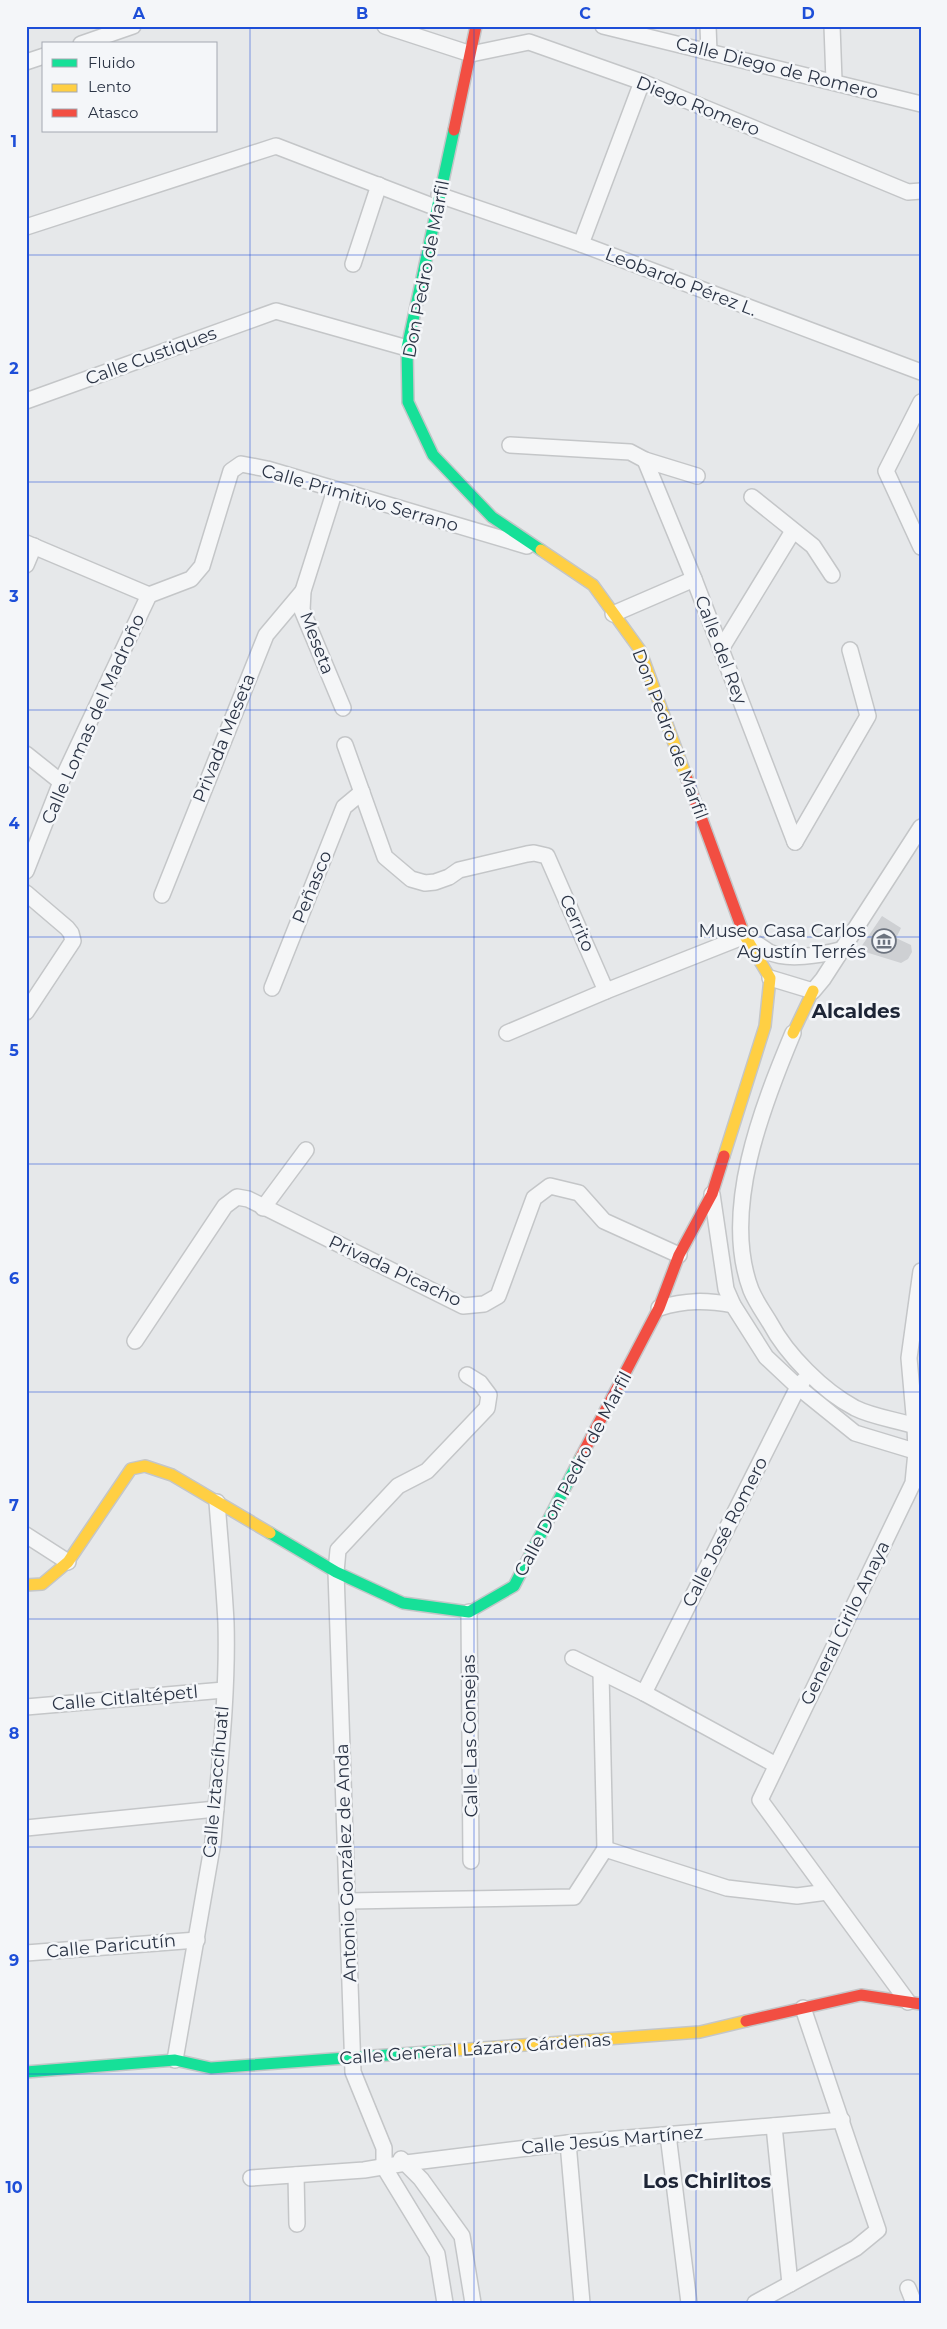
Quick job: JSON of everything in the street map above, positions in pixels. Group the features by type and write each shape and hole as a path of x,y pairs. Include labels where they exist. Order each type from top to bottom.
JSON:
{"street":[{"path":"87,42 132,26"},
{"path":"385,26 471,54"},
{"name":"Don Pedro de Marfil","path":"476,26 407,348 408,402 433,455 492,517 593,585 640,650 746,936 770,978"},
{"name":"Calle Diego de Romero","path":"603,26 834,81 921,104"},
{"path":"708,26 709,52"},
{"path":"832,26 834,81"},
{"name":"Diego Romero","path":"471,54 529,42 642,82 908,192 921,191"},
{"path":"26,62 42,57"},
{"path":"581,244 642,82"},
{"name":"Leobardo Pérez L.","path":"26,227 276,146 379,185 581,244 921,372"},
{"path":"353,264 379,185"},
{"name":"Calle Custiques","path":"26,401 276,311 407,348"},
{"path":"921,402 886,470 921,547"},
{"path":"510,445 630,452 645,460 697,476"},
{"name":"Calle del Rey","path":"645,460 694,579 795,842 868,716 850,650"},
{"name":"Calle Primitivo Serrano","path":"149,595 191,579 202,566 231,471 241,464 267,469 543,551"},
{"name":"Meseta","path":"335,490 303,591 302,610 343,708"},
{"path":"752,497 813,546 832,575"},
{"path":"721,649 793,531"},
{"path":"26,565 30,545 149,595"},
{"path":"614,614 694,579"},
{"name":"Privada Meseta","path":"162,894 266,635 303,591"},
{"name":"Calle Lomas del Madroño","path":"26,871 61,782 149,595"},
{"path":"345,745 362,792"},
{"path":"26,754 61,782"},
{"name":"Cerrito","path":"362,792 385,858 411,879 425,883 435,882 449,877 459,870 534,852 547,856 606,991"},
{"name":"Peñasco","path":"272,988 344,808 362,792"},
{"path":"918,1427 856,1408 809,1374 778,1339 751,1290 742,1253 740,1209 758,1125 793,1033 813,991 824,979 840,950 919,833"},
{"path":"26,893 67,928 71,933 73,942 26,1012"},
{"path":"507,1033 606,991 746,936 770,953 818,956 840,950"},
{"path":"813,991 770,978 765,1026 712,1194 726,1289 733,1305 766,1357 798,1387 855,1433 918,1449"},
{"path":"263,1208 306,1150"},
{"name":"Privada Picacho","path":"136,1341 233,1198 240,1196 463,1306 484,1304 498,1296 534,1198 550,1186 580,1193 604,1220 679,1255"},
{"name":"Calle Don Pedro de Marfil","path":"469,1612 514,1586 659,1308 679,1255 712,1194"},
{"name":"General Cirilo Anaya","path":"827,1892 760,1800 913,1483 918,1449 918,1427 909,1358 921,1271"},
{"path":"659,1308 684,1301 711,1300 733,1305"},
{"name":"Calle José Romero","path":"644,1693 798,1387 809,1374"},
{"name":"Antonio González de Anda","path":"384,2167 384,2148 353,2072 352,2059 336,1572 338,1550 398,1486 426,1471 487,1408 489,1395 480,1383 467,1375"},
{"path":"26,1585 42,1584 68,1562 131,1469 138,1466 156,1469 172,1475 336,1572 403,1603 469,1612"},
{"name":"Calle Iztaccíhuatl","path":"175,2060 213,1842 216,1809 224,1690 226,1624 217,1502"},
{"path":"26,1535 68,1562"},
{"name":"Calle Las Consejas","path":"469,1612 471,1861"},
{"path":"573,1658 644,1693 776,1765"},
{"path":"347,1901 574,1897 605,1849 601,1672"},
{"name":"Calle Citlaltépetl","path":"26,1707 224,1690"},
{"path":"26,1828 216,1809"},
{"path":"605,1849 727,1888 798,1896 827,1892 914,2003"},
{"name":"Calle Paricutín","path":"26,1953 196,1940"},
{"name":"Calle General Lázaro Cárdenas","path":"26,2072 175,2060 211,2068 700,2032 861,1995 914,2003"},
{"path":"755,2303 856,2248 878,2230 803,2008"},
{"name":"Calle Jesús Martínez","path":"251,2178 364,2170 568,2143 842,2120"},
{"path":"774,2126 790,2284"},
{"path":"668,2135 689,2303"},
{"path":"568,2143 582,2303"},
{"path":"384,2148 406,2163 462,2236 473,2303"},
{"path":"384,2167 438,2254 445,2303"},
{"path":"296,2175 297,2224"},
{"path":"908,2288 914,2303"}],"building":[{"name":"Museo Casa Carlos Agustín Terrés","path":"882,916 901,928 896,938 911,945 912,952 908,959 901,963 859,950"}],"traffic: fast":[{"path":"454,130 407,348 408,402 433,455 492,517 541,550"},
{"path":"270,1533 336,1572 403,1603 469,1612 514,1586 581,1457"},
{"path":"26,2072 175,2060 211,2068 442,2051"}],"traffic: slow":[{"path":"541,550 593,585 640,650 687,779"},
{"path":"724,1156 765,1026 770,978 741,926"},
{"path":"793,1033 813,991"},
{"path":"26,1585 42,1584 68,1562 131,1469 145,1466 172,1475 270,1533"},
{"path":"442,2051 700,2032 746,2021"}],"traffic: jam":[{"path":"454,130 476,26"},
{"path":"687,779 741,926"},
{"path":"581,1457 659,1308 679,1255 712,1194 724,1156"},
{"path":"746,2021 861,1995 921,2004"}],"place":[{"name":"Museo Casa Carlos Agustín Terrés","path":"884,941"}],"district":[{"name":"Alcaldes","path":"856,1011"},
{"name":"Los Chirlitos","path":"707,2181"}]}
